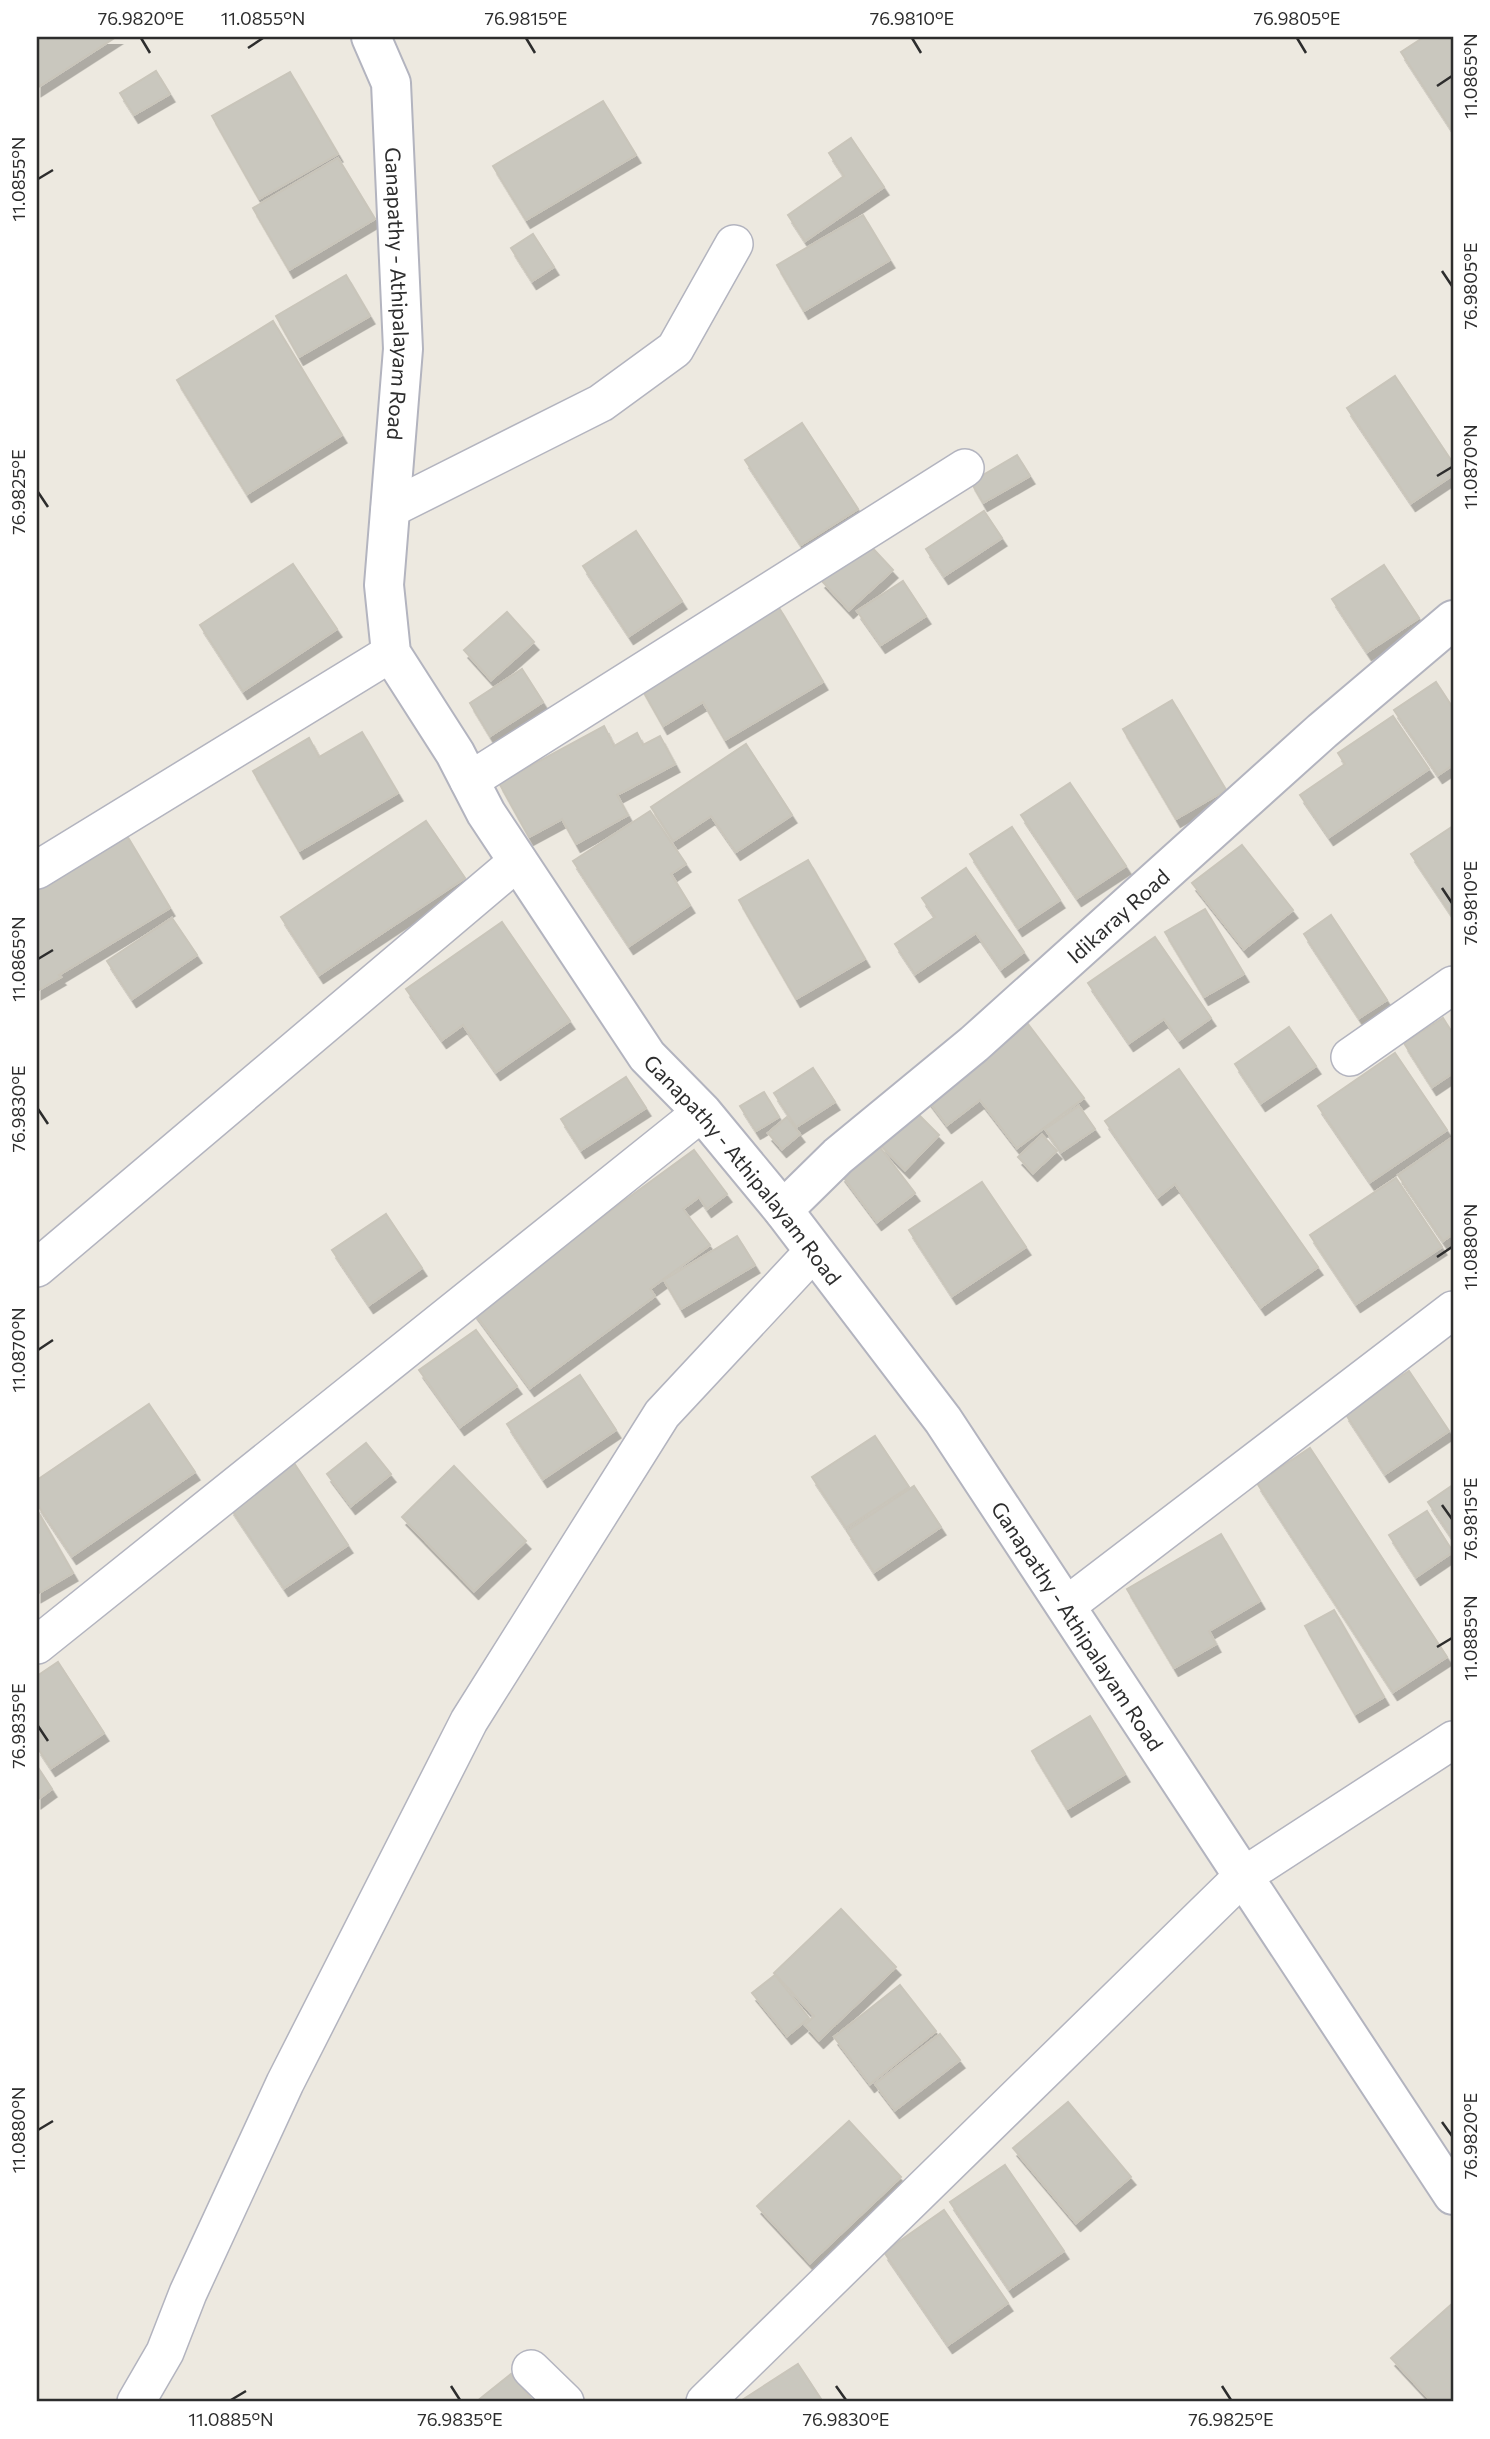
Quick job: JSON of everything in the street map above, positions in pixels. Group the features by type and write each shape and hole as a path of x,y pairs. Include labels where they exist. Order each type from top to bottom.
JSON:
{"main road":[{"name":"Ganapathy - Athipalayam Road","path":"371,37 391,83 402,336 384,585 391,653 455,753 486,813 647,1056 702,1112 783,1210 943,1420 1453,2195"},
{"name":"Idikaray Road","path":"783,1210 838,1156 974,1044 1311,740 1453,620"}],"street":[{"path":"390,509 601,403 676,349 734,244"},
{"path":"469,781 965,468"},
{"path":"37,870 391,653"},
{"path":"37,1268 518,862"},
{"path":"1350,1057 1453,985"},
{"path":"37,1645 702,1112"},
{"path":"136,2402 165,2352 188,2293 285,2083 469,1721 662,1414 814,1251"},
{"path":"1066,1605 1453,1310"},
{"path":"705,2402 1242,1877 1453,1740"},
{"path":"531,2369 565,2402"}],"building":[{"path":"37,37 116,37 37,88"},
{"path":"1424,37 1453,37 1453,132 1401,52"},
{"path":"156,71 170,94 134,115 120,93"},
{"path":"290,72 338,154 259,199 212,116"},
{"path":"603,101 636,155 526,220 493,166"},
{"path":"851,138 884,187 805,241 788,215 844,176 829,153"},
{"path":"338,158 375,219 289,270 253,208"},
{"path":"863,215 890,260 804,311 777,265"},
{"path":"533,234 554,267 532,281 511,248"},
{"path":"346,275 370,316 299,357 276,316"},
{"path":"273,321 342,435 247,494 177,380"},
{"path":"1395,376 1453,463 1453,475 1411,503 1347,408"},
{"path":"802,423 858,509 801,545 745,460"},
{"path":"1017,455 1030,476 983,503 971,482"},
{"path":"984,511 1002,538 944,576 926,549"},
{"path":"636,531 682,601 629,636 583,566"},
{"path":"865,540 893,570 849,610 821,580"},
{"path":"293,564 337,629 243,691 200,625"},
{"path":"1384,565 1419,618 1367,652 1332,599"},
{"path":"903,581 926,616 881,645 857,611"},
{"path":"778,606 823,682 725,740 703,702 663,726 641,687"},
{"path":"507,612 534,642 491,680 464,650"},
{"path":"522,669 543,702 490,736 470,703"},
{"path":"1436,682 1453,708 1453,765 1438,775 1394,710"},
{"path":"1172,700 1226,790 1176,819 1123,729"},
{"path":"1393,716 1429,769 1329,837 1300,795 1345,764 1338,753"},
{"path":"604,726 614,746 637,733 643,745 660,736 675,764 617,795 628,815 576,844 562,819 529,837 499,783"},
{"path":"362,732 398,793 299,851 253,771 309,738 319,757"},
{"path":"746,744 792,815 736,852 711,816 673,841 651,807"},
{"path":"1070,783 1126,866 1077,898 1021,815"},
{"path":"650,811 686,864 671,874 690,905 629,946 573,861"},
{"path":"426,821 465,878 319,975 281,917"},
{"path":"1453,826 1453,917 1411,854"},
{"path":"1012,827 1060,900 1018,928 970,854"},
{"path":"124,831 170,908 37,991 37,883"},
{"path":"1242,845 1293,910 1244,949 1192,883"},
{"path":"808,860 865,959 796,999 739,900"},
{"path":"966,868 1024,952 1001,969 976,933 915,974 895,944 935,917 922,898"},
{"path":"1205,909 1244,974 1204,997 1165,932"},
{"path":"1331,915 1387,1000 1359,1018 1304,934"},
{"path":"172,918 197,955 132,999 107,961"},
{"path":"502,922 570,1021 496,1072 463,1025 442,1040 406,989"},
{"path":"1155,937 1211,1018 1179,1040 1164,1019 1129,1043 1088,983"},
{"path":"1443,1018 1453,1034 1453,1073 1432,1087 1404,1043"},
{"path":"1025,1020 1084,1098 1017,1148 980,1100 947,1125 925,1096"},
{"path":"1289,1027 1316,1066 1261,1103 1235,1064"},
{"path":"1395,1053 1447,1130 1370,1182 1318,1106"},
{"path":"813,1068 835,1102 796,1127 774,1093"},
{"path":"1179,1069 1318,1267 1261,1307 1175,1184 1158,1197 1105,1121"},
{"path":"626,1077 646,1108 581,1150 561,1119"},
{"path":"764,1092 779,1117 756,1131 740,1106"},
{"path":"1079,1106 1095,1129 1061,1152 1045,1129"},
{"path":"914,1110 939,1135 905,1170 880,1145"},
{"path":"787,1117 800,1134 782,1149 768,1133"},
{"path":"1042,1135 1057,1151 1033,1173 1018,1157"},
{"path":"1453,1137 1453,1234 1443,1241 1398,1175"},
{"path":"879,1146 915,1193 877,1222 841,1174"},
{"path":"694,1150 727,1194 707,1209 699,1197 683,1209 710,1245 650,1289 655,1296 530,1388 473,1311"},
{"path":"1396,1178 1442,1247 1356,1304 1310,1235"},
{"path":"982,1182 1026,1247 952,1296 909,1230"},
{"path":"386,1214 422,1268 369,1305 332,1250"},
{"path":"737,1236 755,1265 681,1309 664,1280"},
{"path":"476,1330 517,1386 460,1427 419,1370"},
{"path":"1409,1371 1449,1431 1385,1474 1345,1413"},
{"path":"580,1375 616,1430 543,1479 507,1424"},
{"path":"149,1404 195,1472 72,1556 37,1504 37,1480"},
{"path":"875,1436 909,1487 846,1528 812,1477"},
{"path":"366,1443 391,1474 351,1506 327,1474"},
{"path":"1310,1448 1447,1657 1393,1692 1257,1483"},
{"path":"294,1463 348,1545 284,1588 230,1507"},
{"path":"454,1466 526,1541 474,1591 402,1517"},
{"path":"1453,1485 1453,1539 1428,1502"},
{"path":"914,1486 941,1527 874,1572 847,1531"},
{"path":"37,1510 73,1573 37,1594"},
{"path":"1427,1511 1453,1552 1416,1577 1389,1535"},
{"path":"1221,1534 1260,1601 1209,1631 1216,1644 1174,1668 1127,1589"},
{"path":"1334,1610 1384,1697 1355,1714 1305,1626"},
{"path":"58,1662 104,1733 51,1768 37,1747 37,1676"},
{"path":"1090,1716 1125,1774 1067,1809 1032,1751"},
{"path":"37,1766 52,1789 37,1800"},
{"path":"841,1909 896,1967 819,2040 805,2025 814,2016 774,1973"},
{"path":"775,1975 809,2018 787,2036 752,1993"},
{"path":"900,1985 936,2031 870,2084 834,2037"},
{"path":"940,2034 960,2060 895,2110 875,2084"},
{"path":"1068,2102 1131,2177 1076,2223 1013,2148"},
{"path":"849,2121 901,2177 810,2263 757,2206"},
{"path":"1005,2165 1064,2251 1009,2289 950,2202"},
{"path":"944,2210 1008,2303 948,2345 884,2252"},
{"path":"1453,2303 1453,2399 1450,2402 1432,2402 1391,2358"},
{"path":"798,2364 823,2402 743,2402 742,2400"},
{"path":"511,2374 534,2402 476,2402"}]}
